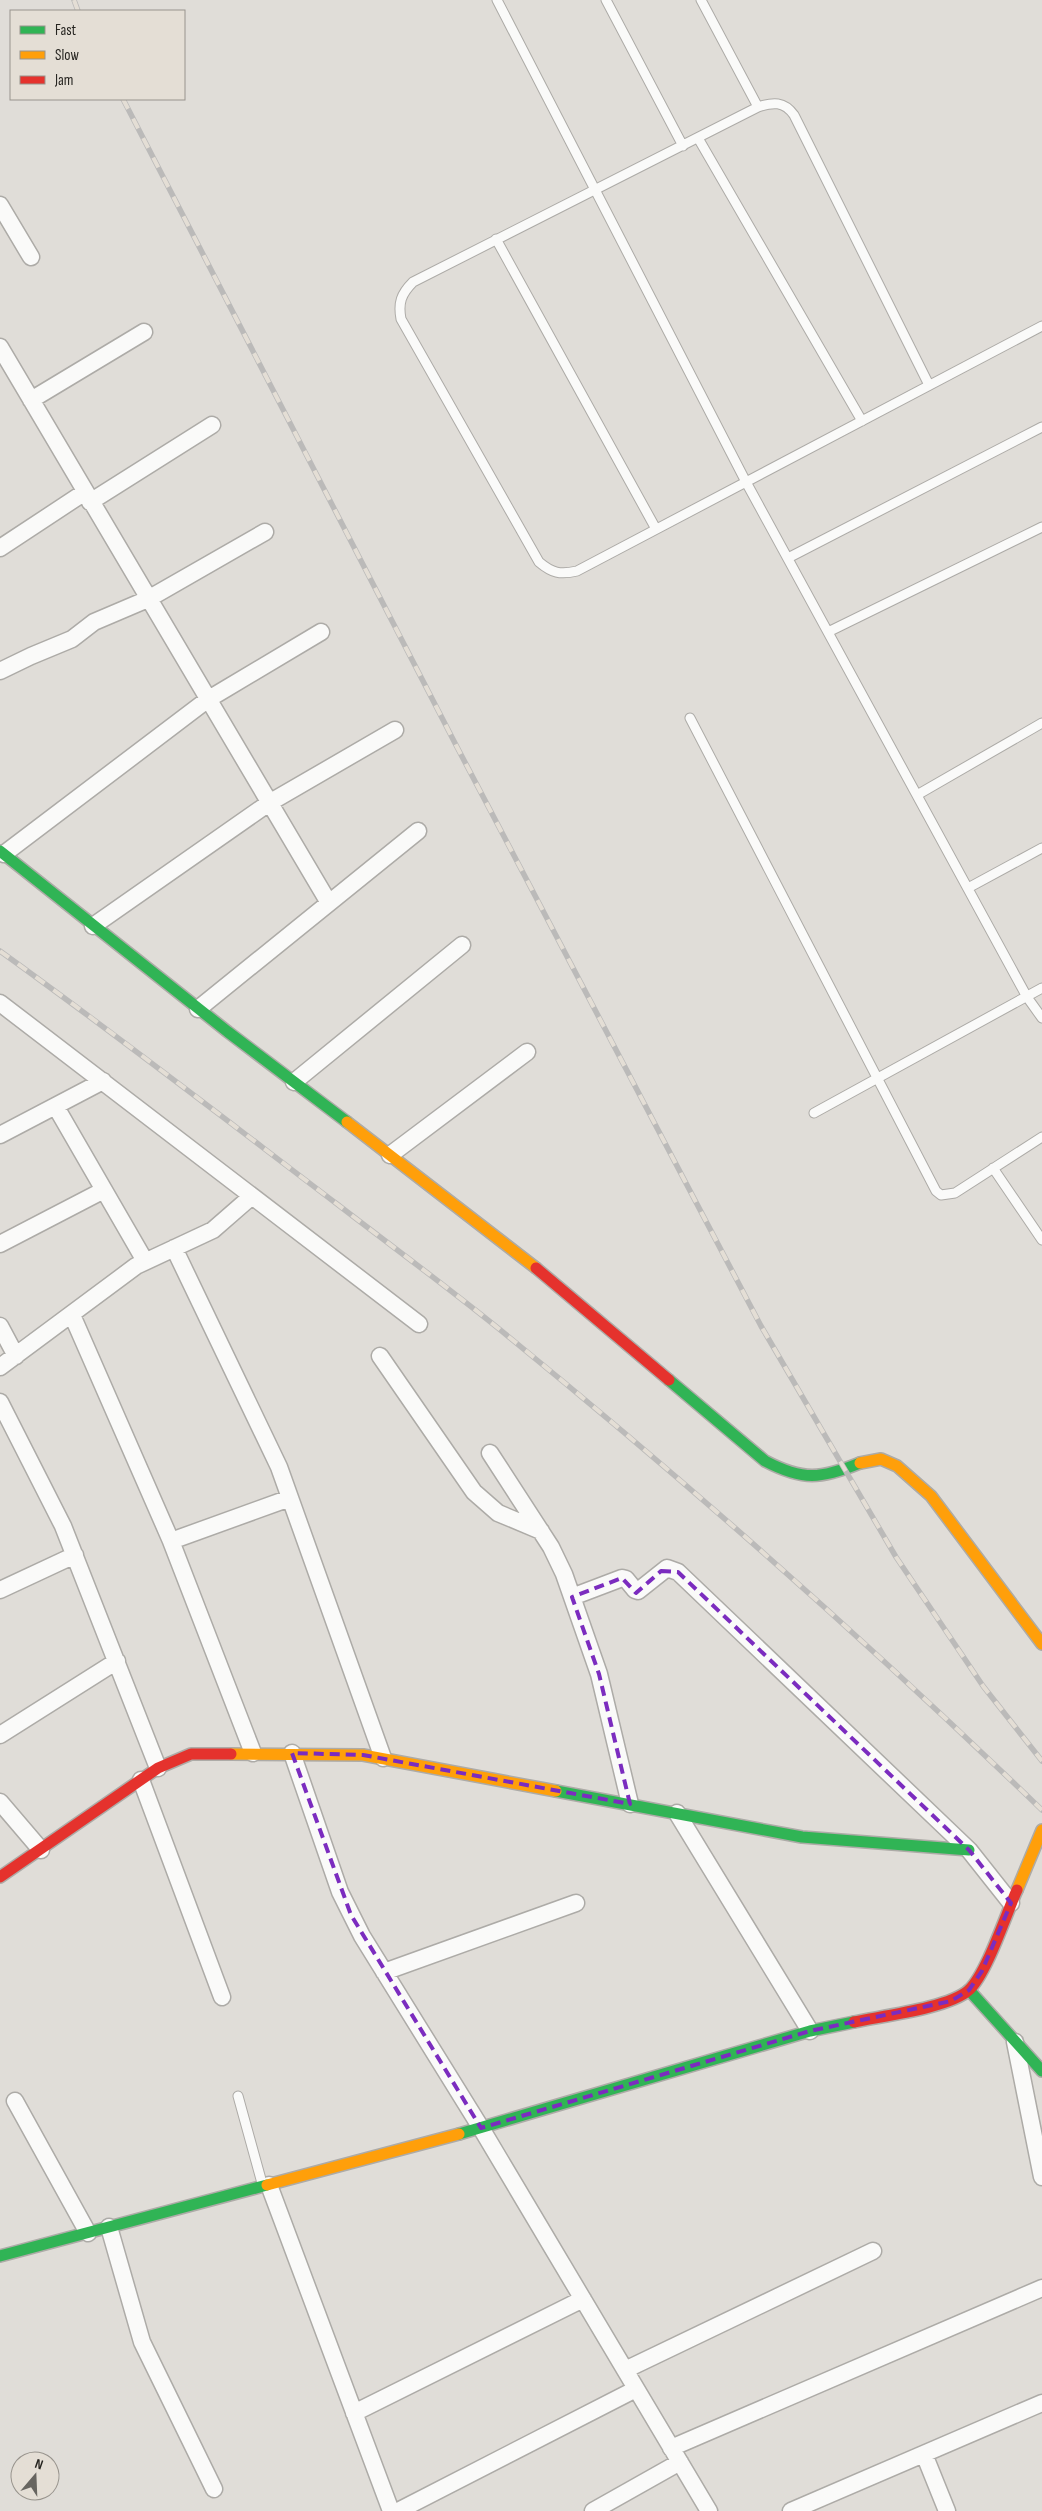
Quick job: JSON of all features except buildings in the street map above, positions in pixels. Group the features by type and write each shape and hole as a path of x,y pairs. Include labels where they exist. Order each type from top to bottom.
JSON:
{"street":[{"path":"0,205 31,257"},
{"path":"31,400 144,332"},
{"path":"0,347 207,700 329,903"},
{"path":"0,548 212,425"},
{"path":"0,672 31,656 72,640 94,622 148,599 265,532"},
{"path":"321,632 207,700 2,852 198,1009 533,1265 765,1461 782,1470 806,1477 843,1470 866,1460 881,1459 897,1466 931,1496 1042,1644"},
{"path":"93,926 268,803 395,730"},
{"path":"198,1009 418,831"},
{"path":"294,1082 462,945"},
{"path":"0,1003 419,1324"},
{"path":"390,1156 527,1052"},
{"path":"0,1135 102,1081"},
{"path":"56,1107 145,1261"},
{"path":"0,1244 104,1190"},
{"path":"0,1367 145,1261 212,1230 252,1196"},
{"path":"174,1248 279,1467 383,1758"},
{"path":"72,1315 171,1541 254,1754"},
{"path":"0,1326 16,1356"},
{"path":"380,1356 474,1492 498,1512 541,1531"},
{"path":"0,1402 46,1490 75,1555 158,1768"},
{"path":"490,1453 557,1559 599,1674 630,1804"},
{"path":"171,1541 290,1498"},
{"path":"0,1590 75,1555"},
{"path":"572,1597 622,1578 626,1579 635,1590 638,1590 661,1571 674,1569 969,1850 1010,1903"},
{"path":"0,1735 117,1661"},
{"path":"292,1753 340,1892 362,1936 481,2128 709,2511"},
{"path":"0,1877 158,1768 175,1758 191,1754 348,1753 817,1839 969,1850"},
{"path":"141,1780 222,1997"},
{"path":"0,1802 41,1850"},
{"path":"677,1813 810,2031"},
{"path":"0,2256 481,2128 810,2031 951,2001 969,1990 982,1971 1042,1830"},
{"path":"384,1972 576,1903"},
{"path":"969,1990 1042,2071"},
{"path":"1015,2041 1042,2177"},
{"path":"15,2101 88,2233"},
{"path":"266,2185 391,2511"},
{"path":"109,2227 142,2342 214,2489"},
{"path":"625,2370 873,2251"},
{"path":"593,2511 676,2455 1042,2288"},
{"path":"354,2413 582,2299"},
{"path":"398,2511 636,2390"},
{"path":"791,2511 1042,2403"},
{"path":"924,2454 947,2511"}],"lane":[{"path":"497,0 597,189 746,482 1027,997 1042,1018"},
{"path":"606,0 683,146"},
{"path":"701,0 758,107"},
{"path":"929,385 794,115 789,108 778,103 758,107 413,282 404,291 398,305 400,319 538,562 550,571 563,574 577,571 1042,326"},
{"path":"698,138 862,420"},
{"path":"496,240 656,529"},
{"path":"788,558 1042,427"},
{"path":"828,632 1042,527"},
{"path":"690,718 936,1191 942,1196 949,1196 1042,1137"},
{"path":"917,795 1042,723"},
{"path":"968,888 1042,848"},
{"path":"814,1113 1042,988"},
{"path":"993,1168 1042,1240"},
{"path":"238,2096 266,2185"}],"highlighted area":[{"path":"661,1571 678,1572 969,1850 1011,1903 982,1971 969,1990 951,2001 810,2031 481,2128 351,1915 292,1753 363,1755 630,1804 599,1674 572,1597 622,1578 636,1593"}],"railway":[{"path":"74,0 78,10"},
{"path":"124,100 457,747 761,1326 896,1557 983,1686 1042,1761"},
{"path":"0,951 445,1286 578,1394 847,1627 1042,1810"}],"traffic: fast":[{"path":"0,851 228,1032 347,1122"},
{"path":"669,1380 765,1461 778,1467 801,1475 823,1475 860,1463"},
{"path":"556,1791 802,1837 969,1850"},
{"path":"969,1990 1042,2071"},
{"path":"459,2134 810,2031 854,2022"},
{"path":"0,2256 267,2185"}],"traffic: slow":[{"path":"347,1122 536,1268"},
{"path":"860,1463 881,1459 897,1466 931,1496 1042,1644"},
{"path":"231,1754 363,1755 556,1791"},
{"path":"1017,1890 1042,1830"},
{"path":"267,2185 459,2134"}],"traffic: jam":[{"path":"536,1268 669,1380"},
{"path":"0,1877 158,1768 191,1754 231,1754"},
{"path":"854,2022 947,2002 969,1990 983,1971 1017,1890"}]}
